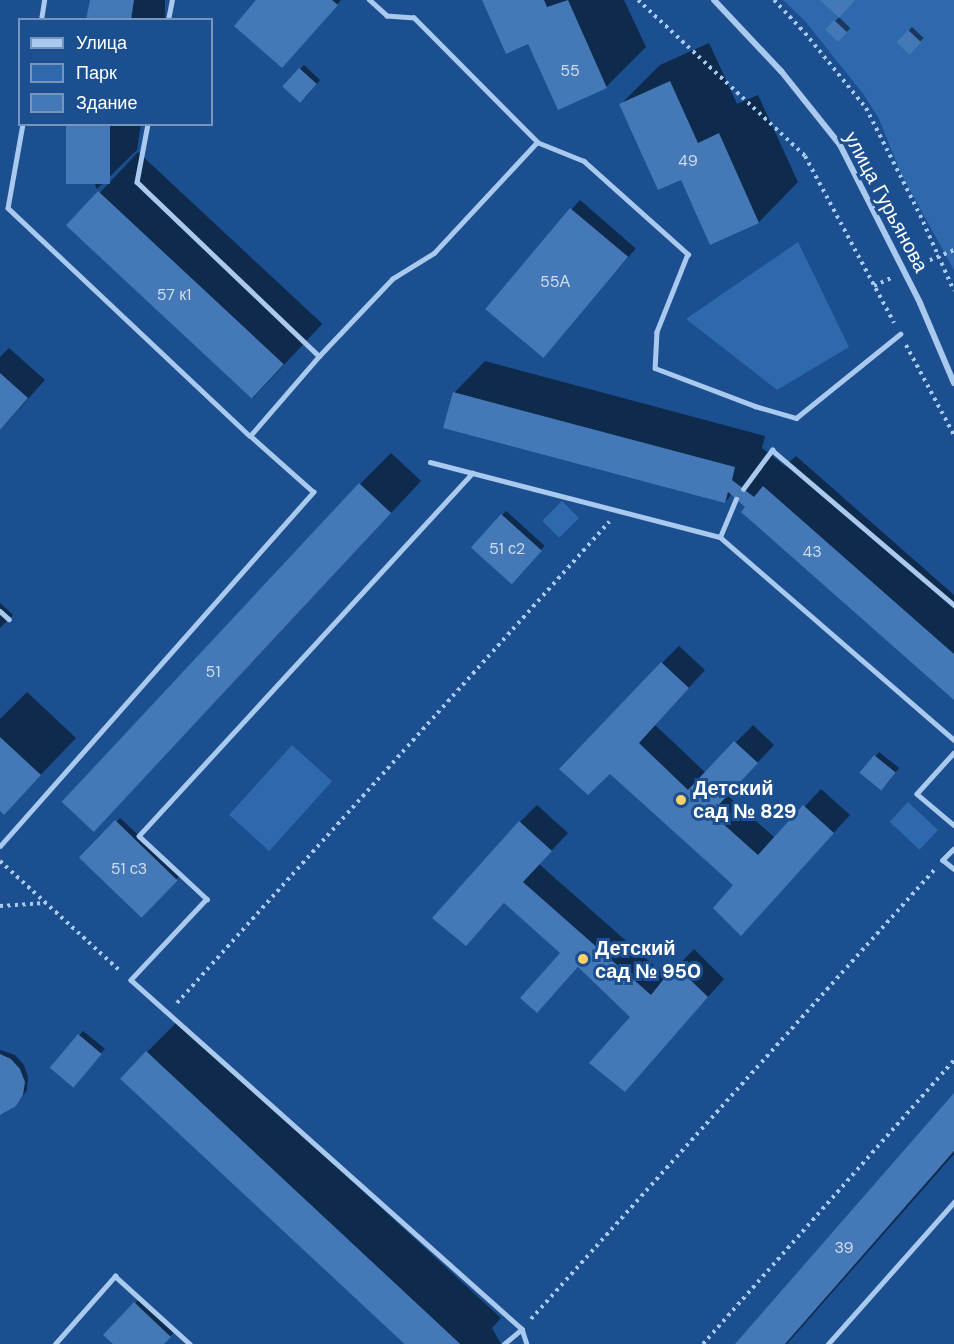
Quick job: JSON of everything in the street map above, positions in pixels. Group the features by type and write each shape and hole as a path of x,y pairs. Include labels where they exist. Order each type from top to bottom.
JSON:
{"street":[{"name":"улица Гурьянова","path":"714,0 782,71 840,145 920,303 954,383"}],"lane":[{"path":"41,18 44,0"},
{"path":"168,18 172,0"},
{"path":"369,0 387,16 414,18 537,142 584,161 688,254 657,332 656,368 755,406 796,418 900,334"},
{"path":"8,208 23,126"},
{"path":"148,126 137,182 319,356"},
{"path":"250,436 319,356 392,279 434,253 537,142"},
{"path":"0,209 8,208"},
{"path":"0,846 313,492 250,436 8,208"},
{"path":"743,489 772,450 954,604"},
{"path":"430,462 720,537 954,740"},
{"path":"473,473 139,836 207,899 131,980 522,1329 527,1344"},
{"path":"720,537 736,499"},
{"path":"0,611 9,619"},
{"path":"954,753 917,794 954,825"},
{"path":"954,849 943,860 954,869"},
{"path":"828,1344 954,1202"},
{"path":"55,1344 115,1276 190,1344"},
{"path":"504,1344 522,1329"}],"path":[{"path":"638,0 805,156 954,435"},
{"path":"774,0 805,33 866,108 920,215 954,291"},
{"path":"946,253 954,250"},
{"path":"168,1014 620,511"},
{"path":"522,1329 943,860"},
{"path":"0,861 131,980"},
{"path":"0,906 46,903"},
{"path":"703,1344 954,1060"}],"green space":[{"path":"783,0 954,0 954,270 901,174 879,119 864,95 805,21"},
{"path":"798,242 849,347 777,390 686,319"},
{"path":"562,501 579,518 559,538 542,521"},
{"path":"292,745 332,781 269,851 229,815"},
{"path":"908,802 938,830 920,850 890,822"}],"building":[{"path":"90,0 134,0 131,18 86,18"},
{"path":"256,0 332,0 338,5 282,68 234,26"},
{"path":"482,0 544,0 547,7 568,0 607,88 558,110 528,44 506,54"},
{"path":"820,0 855,0 839,18"},
{"path":"834,20 847,32 838,42 825,30"},
{"path":"908,30 921,42 910,55 896,42"},
{"path":"299,68 317,84 300,103 282,87"},
{"path":"670,81 698,143 719,133 759,223 710,245 681,180 658,190 619,104"},
{"path":"66,126 110,126 110,184 66,184"},
{"path":"98,191 284,364 252,399 66,225"},
{"path":"570,208 628,257 543,358 485,309"},
{"path":"0,373 28,398 0,430"},
{"path":"453,392 735,467 732,480 754,497 763,486 954,654 954,700 741,512 745,507 728,492 725,503 443,428"},
{"path":"359,483 391,513 94,832 62,802"},
{"path":"501,514 542,551 512,584 471,547"},
{"name":"Детский сад № 829","path":"661,662 689,688 639,743 688,790 734,741 758,763 711,813 758,855 803,805 834,833 741,936 713,908 733,885 610,774 588,795 559,769"},
{"path":"0,737 41,775 4,815 0,811"},
{"path":"874,755 896,773 881,790 860,773"},
{"path":"115,820 178,880 141,918 79,857"},
{"name":"Детский сад № 950","path":"519,821 552,851 523,882 651,995 675,965 708,997 625,1092 589,1063 630,1017 578,967 537,1013 520,998 560,953 504,903 466,946 432,918"},
{"path":"78,1034 102,1054 73,1088 50,1068"},
{"path":"146,1051 460,1344 404,1344 120,1079"},
{"path":"0,1054 11,1059 20,1069 25,1082 23,1095 16,1106 0,1115"},
{"path":"954,1093 954,1151 785,1344 735,1344"},
{"path":"134,1302 171,1337 164,1344 113,1344 103,1335"}],"place":[{"name":"Детский сад № 829","path":"681,800"},
{"name":"Детский сад № 950","path":"583,959"}]}
